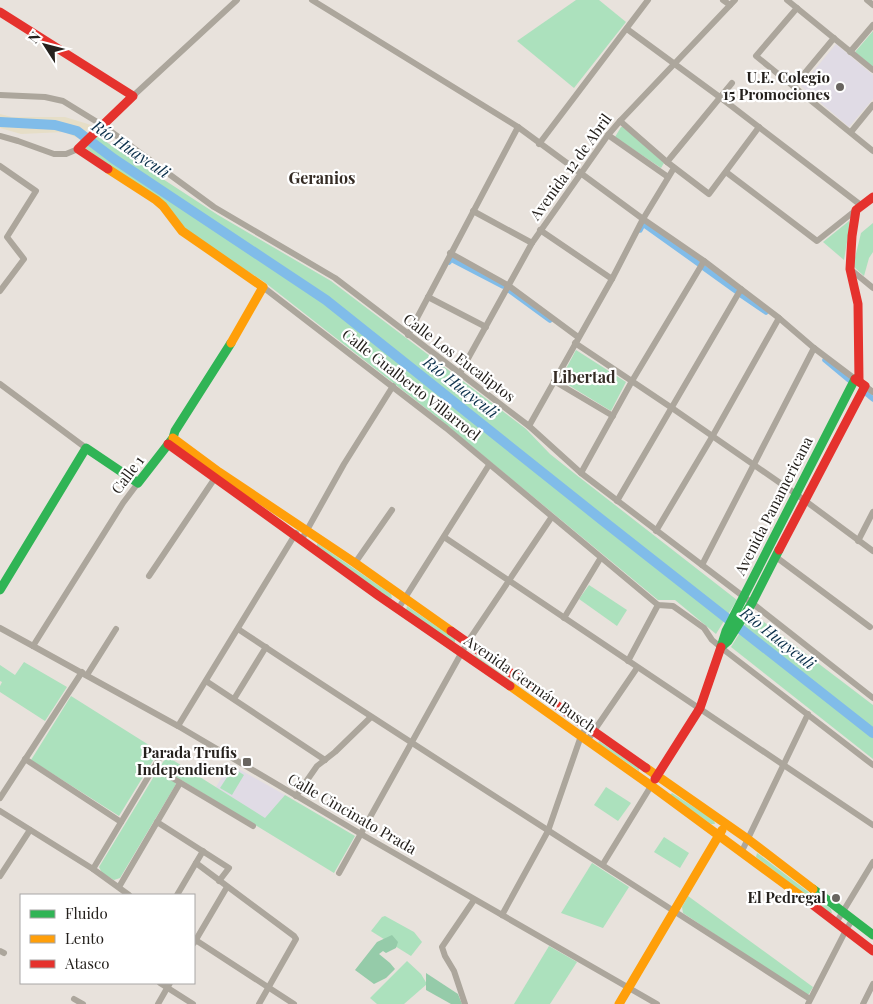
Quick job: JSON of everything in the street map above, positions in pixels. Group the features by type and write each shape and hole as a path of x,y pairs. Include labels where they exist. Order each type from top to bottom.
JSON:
{"main road":[{"path":"0,12 132,96 81,146"},
{"name":"Calle Gualberto Villarroel","path":"81,146 156,200 163,206 182,231 263,287"},
{"path":"859,208 873,197"},
{"name":"Avenida Panamericana","path":"735,621 752,603 776,558 805,501 860,382 858,304 850,269 852,236 859,208"},
{"name":"Calle 1","path":"138,483 170,441 263,287"},
{"name":"Avenida Panamericana","path":"651,786 700,708 722,647 735,621 743,597 796,494 860,382"},
{"name":"Avenida Germán Busch","path":"170,441 301,533 398,609 719,834 873,951"},
{"path":"0,590 86,448 138,483"},
{"name":"Avenida Germán Busch","path":"301,533 356,563 748,840 873,936"},
{"path":"619,1004 725,824"}],"street":[{"path":"132,96 237,0"},
{"path":"312,0 518,127 580,174 704,261 873,392"},
{"path":"539,144 648,0"},
{"path":"723,0 732,2"},
{"path":"787,0 873,70"},
{"path":"867,0 873,5"},
{"name":"Avenida 12 de Abril","path":"460,373 540,230 608,135 732,2"},
{"path":"796,8 756,56 873,151"},
{"path":"850,52 873,25"},
{"path":"627,29 759,127 859,208 817,242 726,172"},
{"path":"794,86 834,38"},
{"path":"667,162 732,83"},
{"name":"Calle Los Eucaliptos","path":"0,95 45,97 63,100 102,125 214,207 335,278 529,426 581,473 873,698"},
{"path":"850,132 873,105"},
{"path":"620,121 674,168 709,194 759,127"},
{"path":"408,335 518,127"},
{"path":"608,135 668,177"},
{"path":"0,136 18,140 54,154 66,154 81,146"},
{"path":"0,166 36,191 7,237 24,259 0,292"},
{"path":"529,426 612,279 643,219 674,168"},
{"path":"473,211 532,243"},
{"path":"540,230 612,279"},
{"path":"450,253 508,286 632,381 796,494 873,551"},
{"path":"581,473 632,381 704,261"},
{"path":"850,269 873,288"},
{"name":"Calle Gualberto Villarroel","path":"263,287 393,386 658,606 673,606 704,628 712,640 873,765"},
{"path":"617,501 741,289"},
{"path":"428,297 486,327"},
{"path":"656,531 779,318"},
{"path":"702,565 814,348"},
{"path":"554,381 613,416"},
{"path":"0,384 86,448"},
{"path":"178,726 393,386"},
{"path":"398,609 489,465"},
{"path":"149,576 217,475"},
{"name":"Calle 1","path":"33,646 123,503 138,483"},
{"path":"356,563 392,510"},
{"path":"858,540 873,512"},
{"path":"339,873 413,743 461,653 551,518"},
{"path":"444,537 873,825"},
{"path":"776,558 870,627"},
{"path":"564,618 600,559"},
{"path":"628,661 658,606"},
{"path":"0,628 33,646"},
{"path":"0,798 116,629"},
{"path":"238,629 370,717 674,910 809,1002 852,920"},
{"name":"Calle Cincinato Prada","path":"33,646 178,726 474,900 657,1004"},
{"path":"234,699 266,647"},
{"path":"502,915 548,831 584,738 637,668"},
{"path":"206,681 325,760"},
{"path":"742,851 808,714"},
{"path":"296,796 317,766 335,752 370,717"},
{"path":"93,869 159,758"},
{"path":"25,759 122,822"},
{"path":"154,767 254,826"},
{"path":"119,887 180,783"},
{"name":"Avenida Panamericana","path":"603,864 651,786"},
{"path":"0,811 93,869 128,894"},
{"path":"157,822 229,868 219,881"},
{"path":"0,876 30,830"},
{"path":"178,894 203,851"},
{"path":"836,923 873,862"},
{"path":"196,863 296,939 259,1004"},
{"path":"195,939 227,887"},
{"path":"465,1004 454,971 442,947 474,900"},
{"path":"195,942 294,1004"},
{"path":"863,1004 873,984"},
{"path":"158,1004 169,985 193,1004"},
{"path":"74,999 83,1004"}],"shaded area":[{"path":"836,44 873,75 873,99 849,127 801,86"},
{"path":"230,764 285,795 265,819 216,787"}],"green space":[{"path":"576,0 599,0 626,22 574,88 517,41"},
{"path":"873,31 873,67 855,52"},
{"path":"621,127 664,163 661,168 615,137"},
{"path":"97,136 218,215 331,281 526,429 550,454 737,600 716,634 675,600 658,600 433,414 263,281 180,228 168,206 85,148"},
{"path":"849,221 850,224 844,260 823,242"},
{"path":"873,223 873,252 869,258 864,276 853,266 861,233"},
{"path":"576,350 626,382 611,411 560,380"},
{"path":"317,543 391,594 392,598 390,599 317,547"},
{"path":"589,585 627,610 617,626 579,599"},
{"path":"407,606 455,639 455,642 453,643 406,610"},
{"path":"752,613 873,705 873,759 731,647"},
{"path":"472,656 476,656 574,726"},
{"path":"24,662 67,687 45,721 0,692 2,682 0,681 0,665 15,675"},
{"path":"71,696 265,818 285,795 355,836 334,873 160,767 165,759 157,754 119,816 31,760"},
{"path":"599,741 639,768 639,771 598,743"},
{"path":"233,768 244,775 232,795 220,788"},
{"path":"158,772 176,784 120,878 114,880 102,873 99,867"},
{"path":"606,787 631,803 618,821 594,805"},
{"path":"672,793 714,820 715,824 711,824 670,795"},
{"path":"664,837 689,853 680,868 654,852"},
{"path":"757,853 831,909 832,913 829,913 756,857"},
{"path":"592,863 629,887 603,928 561,913"},
{"path":"688,896 813,987 809,994 806,995 683,913 682,907"},
{"path":"385,916 414,932 422,942 411,956 371,931 382,917"},
{"path":"392,935 398,942 396,948 379,954 395,969 386,978 374,984 355,970 377,942"},
{"path":"549,946 577,962 550,1004 514,1004"},
{"path":"407,961 421,974 427,984 404,1004 377,1004 370,998"},
{"path":"426,973 458,994 462,1004 451,1004 426,990"}],"sand":[{"path":"0,114 12,117 65,117 91,125 80,139 64,132 21,134 0,128"}],"waterway":[{"name":"Río Huayculi","path":"0,122 55,125 77,131 114,159 326,300 873,733"},
{"path":"640,230 643,224 699,264"},
{"path":"449,262 451,259 503,286"},
{"path":"704,268 736,291"},
{"path":"509,290 550,320"},
{"path":"741,295 766,312"},
{"path":"825,360 849,380"},
{"path":"867,394 873,399"}],"traffic: fast":[{"path":"0,590 86,448 138,483 173,438 175,431 231,343"},
{"path":"779,550 752,603 728,641 721,647 726,631 855,379"},
{"path":"813,889 873,935"}],"traffic: slow":[{"path":"108,169 156,200 163,206 182,231 263,287 231,343"},
{"path":"173,438 219,472 355,563 451,631"},
{"path":"510,686 653,787 809,902"},
{"path":"646,768 749,840 813,889"},
{"path":"619,1004 722,830"}],"traffic: jam":[{"path":"0,12 133,96 78,149 108,169"},
{"path":"859,381 858,304 850,269 852,236 856,210 873,197"},
{"path":"779,550 865,386 855,379"},
{"path":"168,444 379,596 510,686"},
{"path":"451,631 646,768"},
{"path":"655,779 700,708 721,647"},
{"path":"809,902 873,951"}],"place":[{"name":"U.E. Colegio 15 Promociones","path":"840,87"},
{"name":"Parada Trufis Independiente","path":"247,762"},
{"name":"El Pedregal","path":"836,898"}],"district":[{"name":"Geranios","path":"322,178"},
{"name":"Libertad","path":"584,377"}]}
